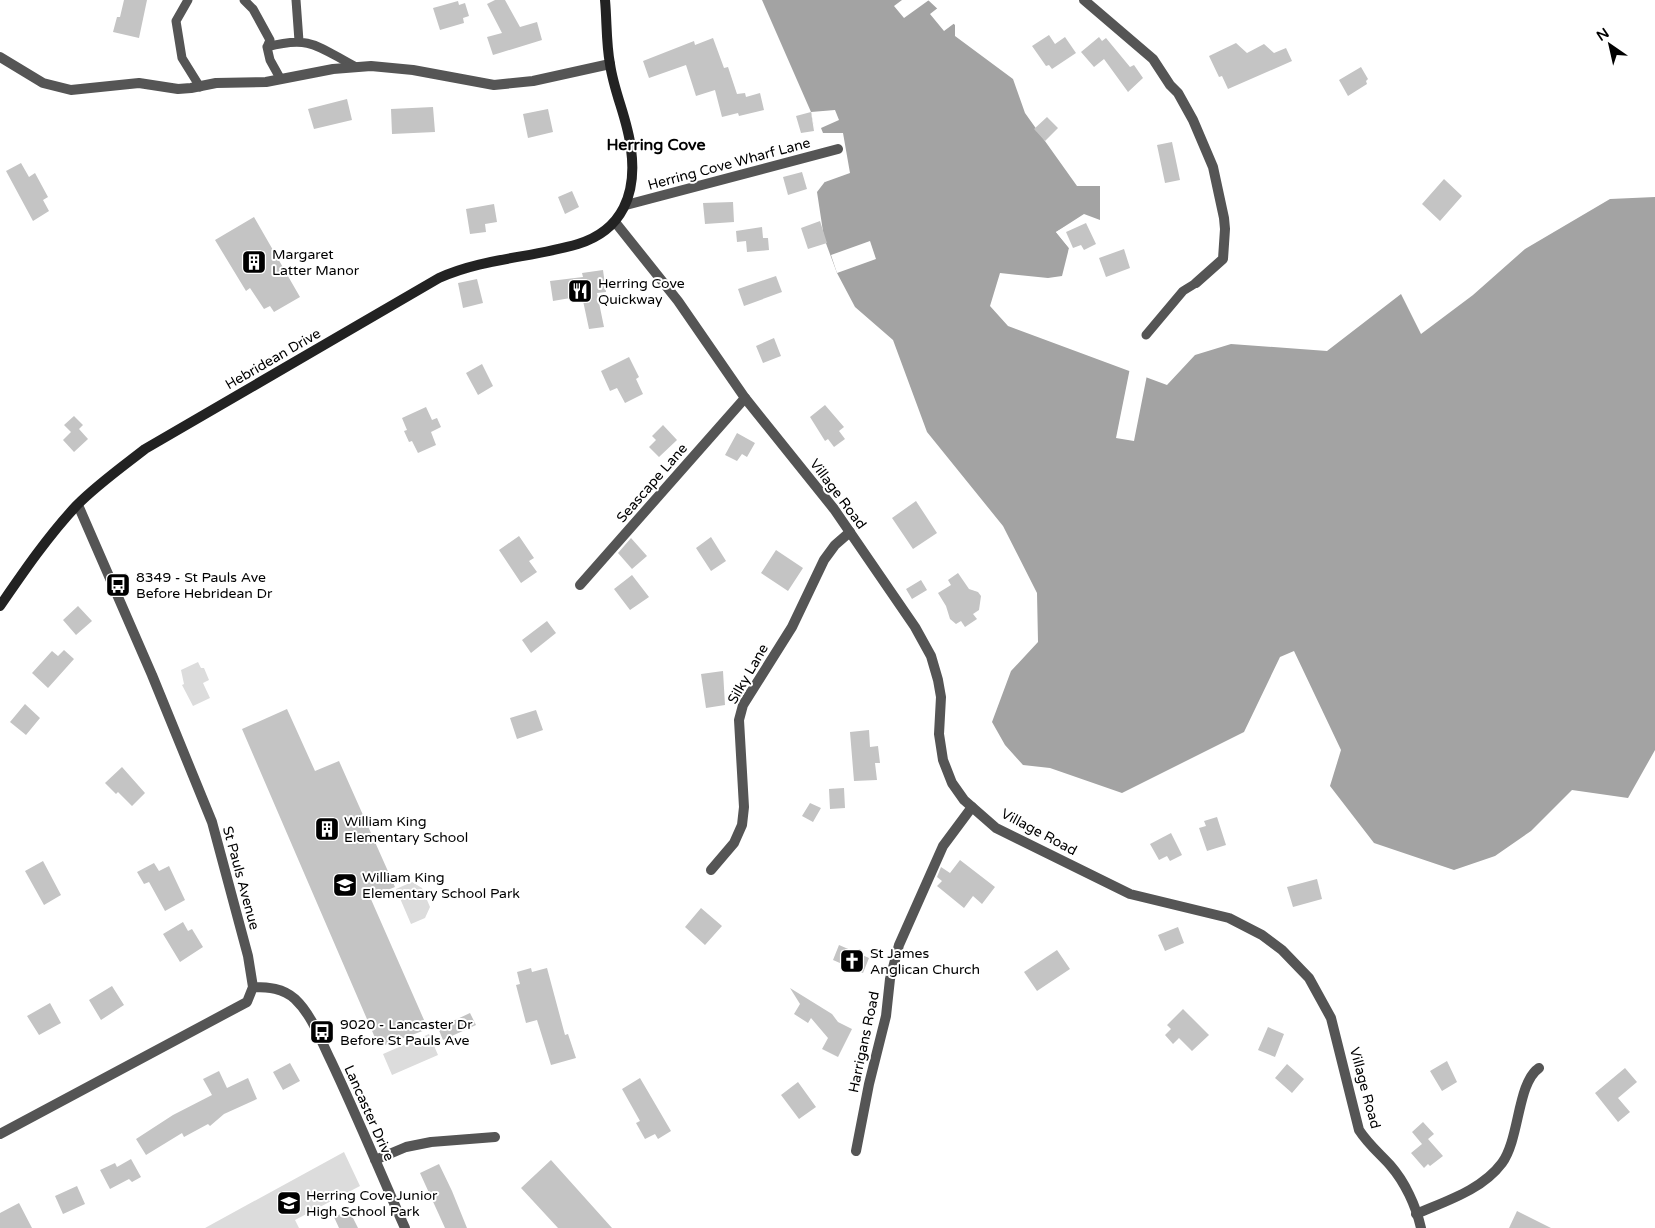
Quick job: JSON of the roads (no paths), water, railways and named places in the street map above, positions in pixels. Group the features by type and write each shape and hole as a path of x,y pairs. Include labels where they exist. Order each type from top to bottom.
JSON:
{"main road":[{"path":"605,0 610,64 631,149 631,183 626,205"},
{"name":"Hebridean Drive","path":"0,606 52,534 78,505 111,475 145,450 439,278 460,269 495,260 578,244 594,238 615,222 626,205"}],"street":[{"path":"1084,0 1153,59 1170,85 1178,93 1193,120 1213,167 1225,229 1223,259 1196,283"},
{"path":"0,57 43,83 70,90 138,83 178,89 216,83 266,82 333,68 356,67 413,70 494,84 533,81 610,64"},
{"name":"Herring Cove Wharf Lane","path":"626,205 838,149"},
{"name":"Village Road","path":"615,222 678,301 745,398 834,509 900,604 931,656 942,698 939,734 942,760 952,783 972,807 1006,833 1130,894 1229,918 1262,935 1287,954 1314,986 1331,1018 1359,1130 1368,1144 1391,1166 1409,1194 1421,1228"},
{"name":"Seascape Lane","path":"580,585 745,398"},
{"name":"St Pauls Avenue","path":"78,505 152,675 212,822 248,956 253,987"},
{"name":"Silky Lane","path":"712,870 734,843 742,825 744,807 739,728 743,705 792,627 824,560 835,545 850,532"},
{"name":"Harrigans Road","path":"856,1151 868,1084 886,1016 890,979 899,945 943,846 972,807"},
{"path":"0,1134 247,1002 253,987"},
{"name":"Lancaster Drive","path":"253,987 266,987 282,991 296,1000 309,1016 405,1228"},
{"path":"1416,1214 1478,1185 1494,1172 1512,1145 1526,1082 1533,1072 1539,1068"},
{"path":"375,1160 406,1147 431,1142 495,1138"}],"lane":[{"path":"188,0 176,21 182,58 200,87"},
{"path":"244,0 253,9 270,40 267,47 270,60 280,78"},
{"path":"296,0 299,41"},
{"path":"267,47 288,41 309,42 356,67"},
{"path":"1146,335 1183,291 1196,283"}],"place":[{"name":"Margaret Latter Manor","path":"254,262"},
{"name":"Herring Cove Quickway","path":"580,291"},
{"name":"8349 - St Pauls Ave Before Hebridean Dr","path":"118,585"},
{"name":"William King Elementary School","path":"327,829"},
{"name":"William King Elementary School Park","path":"345,885"},
{"name":"St James Anglican Church","path":"852,961"},
{"name":"9020 - Lancaster Dr Before St Pauls Ave","path":"322,1032"},
{"name":"Herring Cove Junior High School Park","path":"289,1203"}],"district":[{"name":"Herring Cove","path":"656,145"}]}
